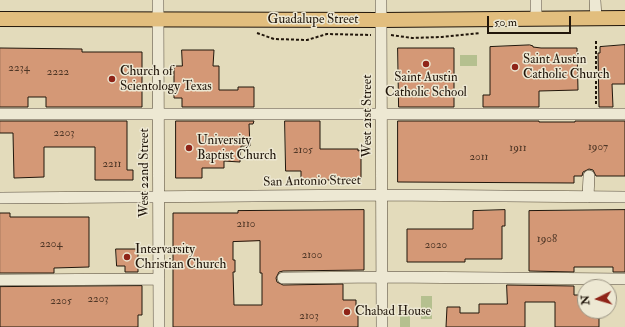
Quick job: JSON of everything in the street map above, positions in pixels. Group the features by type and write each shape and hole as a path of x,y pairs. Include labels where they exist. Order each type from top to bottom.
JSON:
{"main road":[{"name":"Guadalupe Street","path":"0,19 381,20 625,18"}],"street":[{"name":"West 22nd Street","path":"158,0 159,327"},
{"name":"West 21st Street","path":"381,0 382,327"},
{"path":"536,0 536,19"},
{"path":"596,0 596,19"},
{"path":"0,114 625,114"},
{"path":"588,197 589,176"},
{"name":"San Antonio Street","path":"0,198 382,195 625,197"},
{"path":"283,278 382,277 625,279"},
{"path":"0,280 159,279"}],"path":[{"path":"244,20 257,33 274,39 307,40 327,34 370,34"},
{"path":"391,35 412,38 482,33"},
{"path":"596,39 596,114"}],"green space":[{"path":"460,55 477,55 477,66 460,66"},
{"path":"421,296 432,296 432,319 421,319"},
{"path":"410,309 410,327 400,327 400,310"}],"building":[{"name":"Saint Austin Catholic Church","path":"530,45 541,48 577,48 578,90 539,91 539,107 483,107 483,95 490,95 490,47"},
{"path":"625,45 625,84 612,84 613,107 599,107 598,53 600,53 600,47"},
{"path":"0,48 82,49 82,52 142,52 142,107 46,107 46,97 28,97 28,107 0,107"},
{"name":"Saint Austin Catholic School","path":"398,48 454,48 454,107 399,107"},
{"path":"182,50 214,50 213,66 219,66 219,90 238,90 238,87 254,87 254,107 182,107 182,98 174,98 174,66 182,66"},
{"path":"0,121 127,121 127,170 133,170 133,180 95,180 95,147 44,147 44,177 14,178 13,133 0,133"},
{"name":"University Baptist Church","path":"176,121 254,121 253,124 249,124 250,146 241,146 240,162 224,161 224,168 202,168 202,178 176,178"},
{"path":"285,121 320,121 320,149 361,150 361,180 301,180 301,171 286,171"},
{"path":"398,121 625,121 625,176 596,176 593,170 589,169 583,172 582,176 574,176 574,183 398,182"},
{"path":"364,210 364,270 283,271 279,272 276,278 277,282 283,285 343,284 343,300 356,300 356,306 358,306 358,327 173,327 173,213 238,213 238,211","holes":["260,241 260,273 262,273 262,305 234,305 233,272 235,272 235,260 233,260 233,242"]},
{"path":"505,210 505,226 502,226 502,259 465,259 465,262 407,262 407,229 473,229 473,211"},
{"path":"625,210 625,272 613,272 613,267 574,267 574,272 529,271 529,211"},
{"path":"0,213 10,213 10,217 89,217 89,267 54,268 54,273 0,273"},
{"name":"Intervarsity Christian Church","path":"116,249 138,249 138,272 125,272 125,266 117,266"},
{"path":"507,285 574,286 574,295 577,295 577,319 599,319 599,327 555,327 555,302 525,302 525,327 446,327 447,307 460,307 460,313 479,313 479,304 507,304"},
{"path":"142,286 142,315 138,315 138,327 0,327 0,287"}],"place":[{"name":"Saint Austin Catholic School","path":"426,64"},
{"name":"Saint Austin Catholic Church","path":"515,67"},
{"name":"Church of Scientology Texas","path":"112,79"},
{"name":"University Baptist Church","path":"189,148"},
{"name":"Intervarsity Christian Church","path":"127,257"},
{"name":"Chabad House","path":"347,312"}]}
